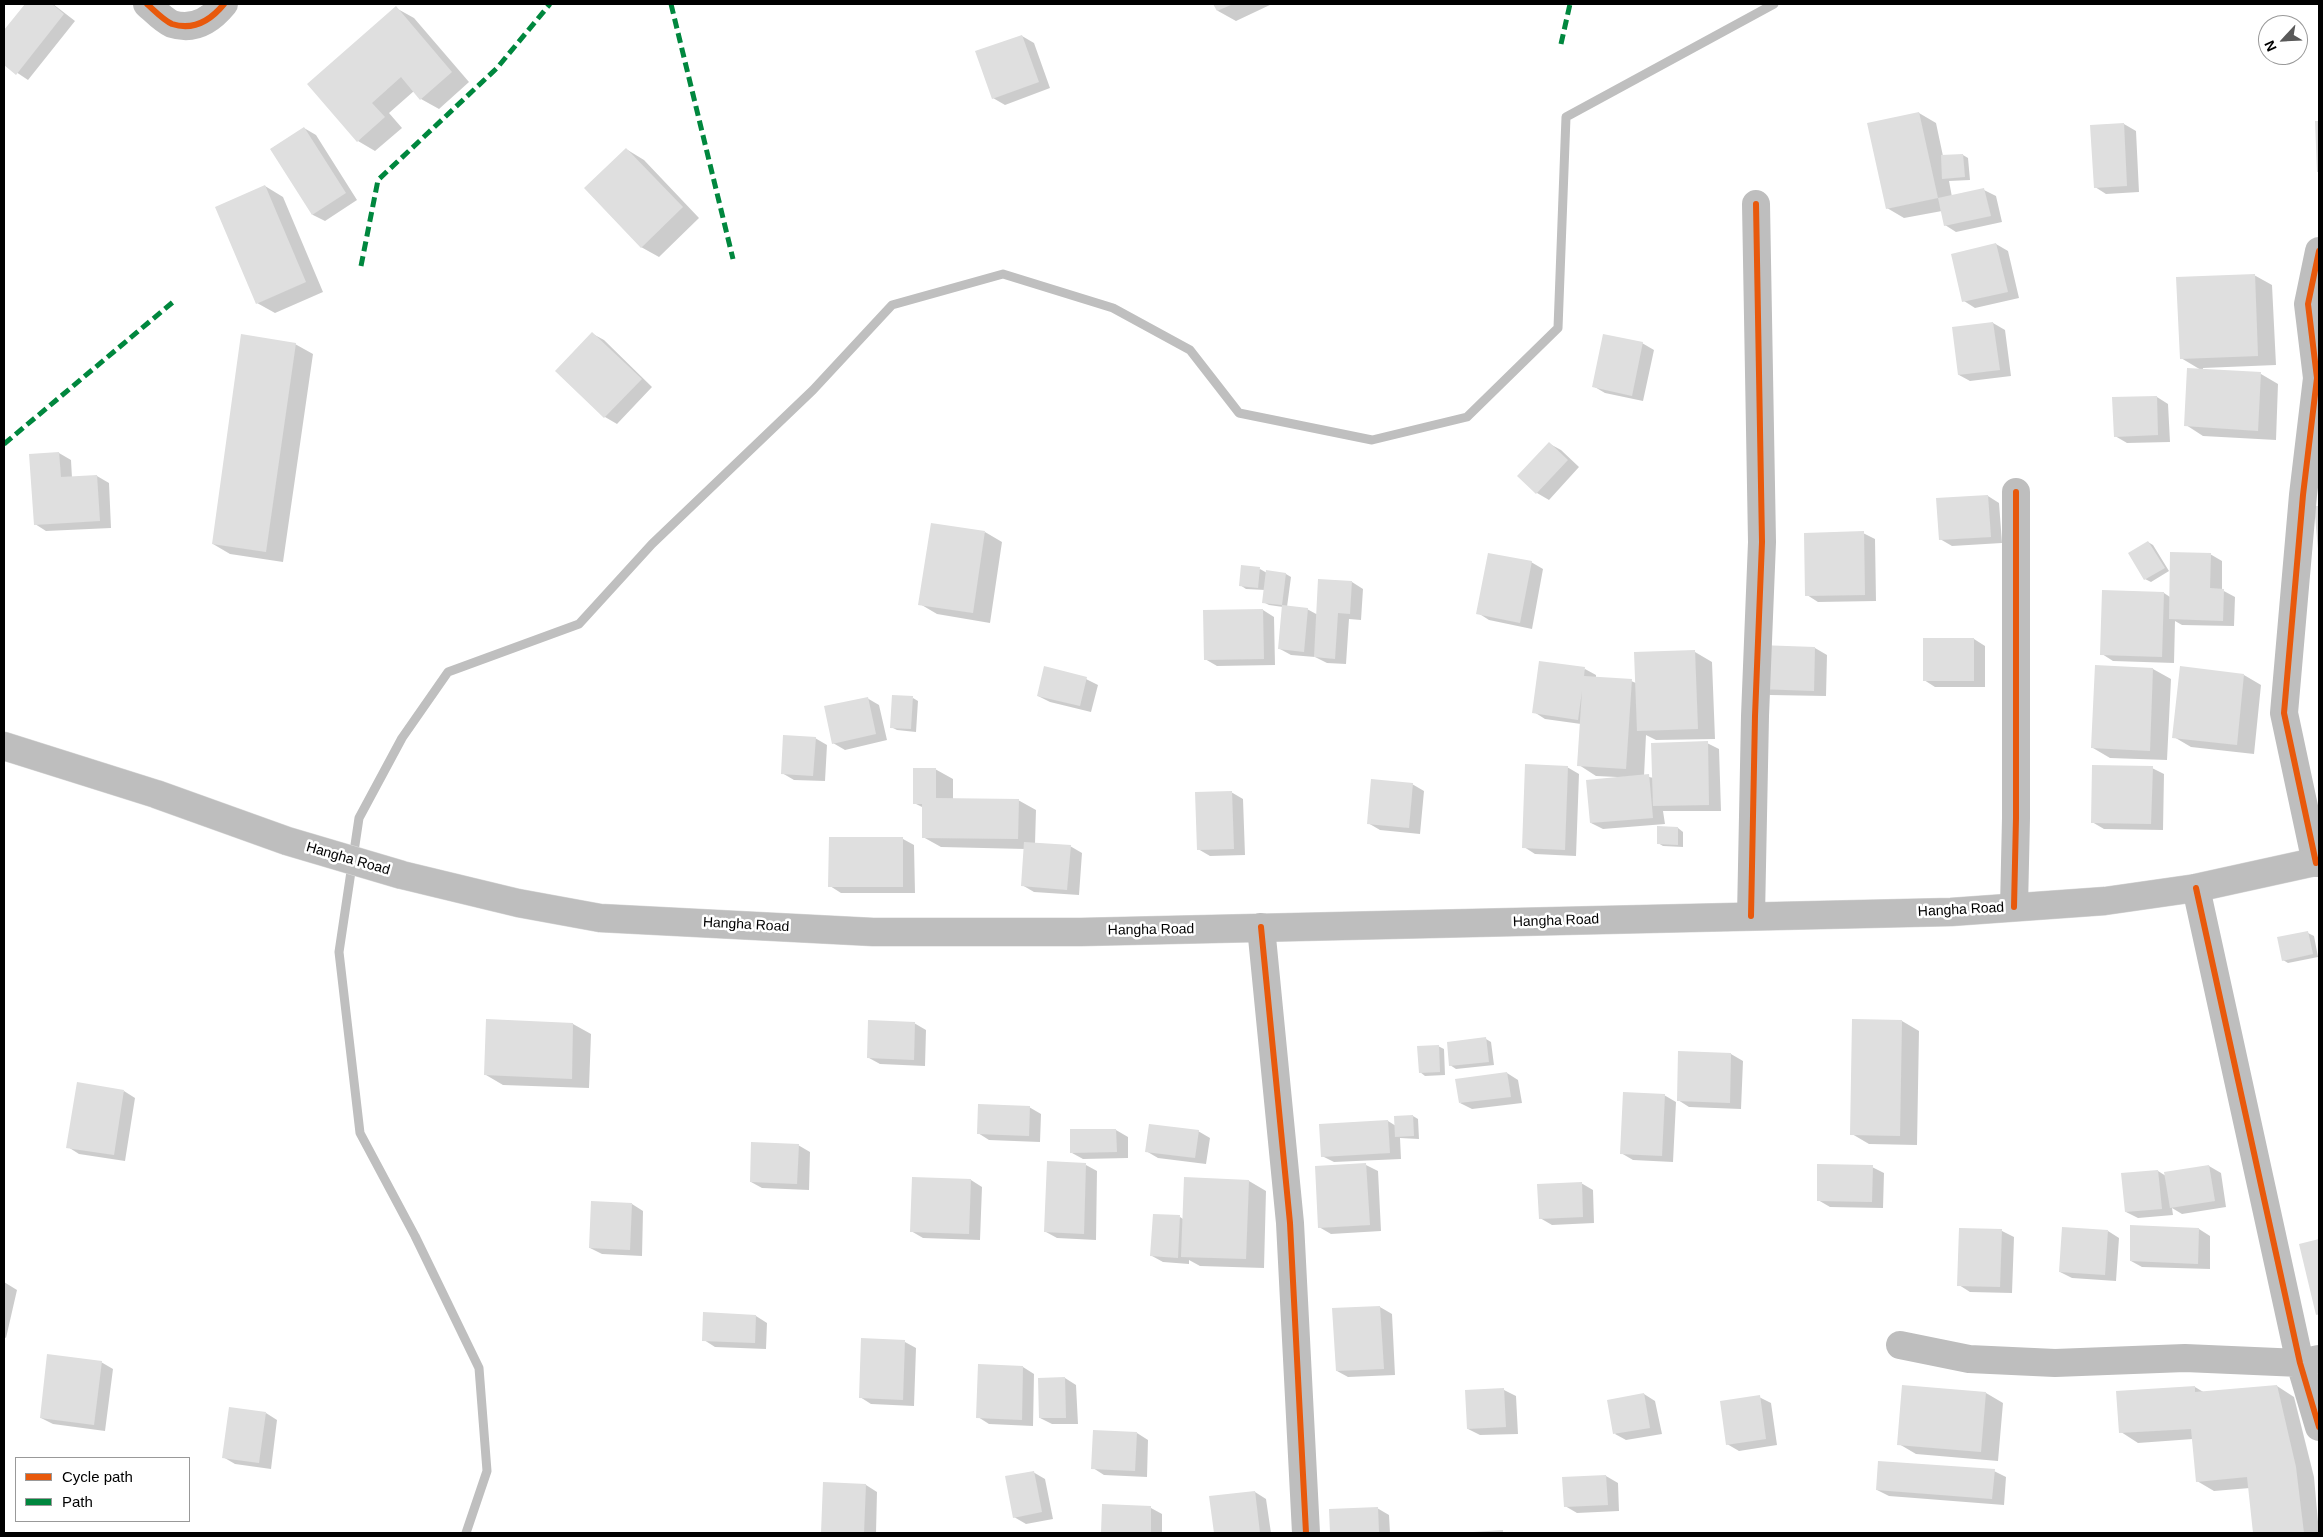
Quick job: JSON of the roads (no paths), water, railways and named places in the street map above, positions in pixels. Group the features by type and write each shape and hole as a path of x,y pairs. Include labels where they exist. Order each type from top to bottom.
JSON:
{"main road":[{"path":"147,4 171,23 195,27 216,14 224,4"},
{"path":"1751,916 1754,716 1762,542 1756,204"},
{"path":"2318,862 2284,713 2303,496 2317,378 2308,304 2319,251"},
{"path":"2014,907 2016,818 2016,492"},
{"name":"Hangha Road","path":"4,746 156,794 287,841 402,875 518,903 600,918 872,932 1081,932 1951,912 2105,901 2196,888 2318,862"},
{"path":"2196,888 2310,1361 2319,1427"},
{"path":"1261,927 1290,1223 1306,1533"},
{"path":"1900,1345 1969,1359 2055,1363 2185,1358 2310,1361"}],"waterway":[{"path":"466,1533 487,1471 479,1368 415,1236 360,1133 339,952 359,818 402,738 448,672 579,624 652,544 813,390 892,305 1003,274 1113,308 1190,350 1239,413 1372,440 1467,417 1558,328 1566,117 1774,4"}]}
